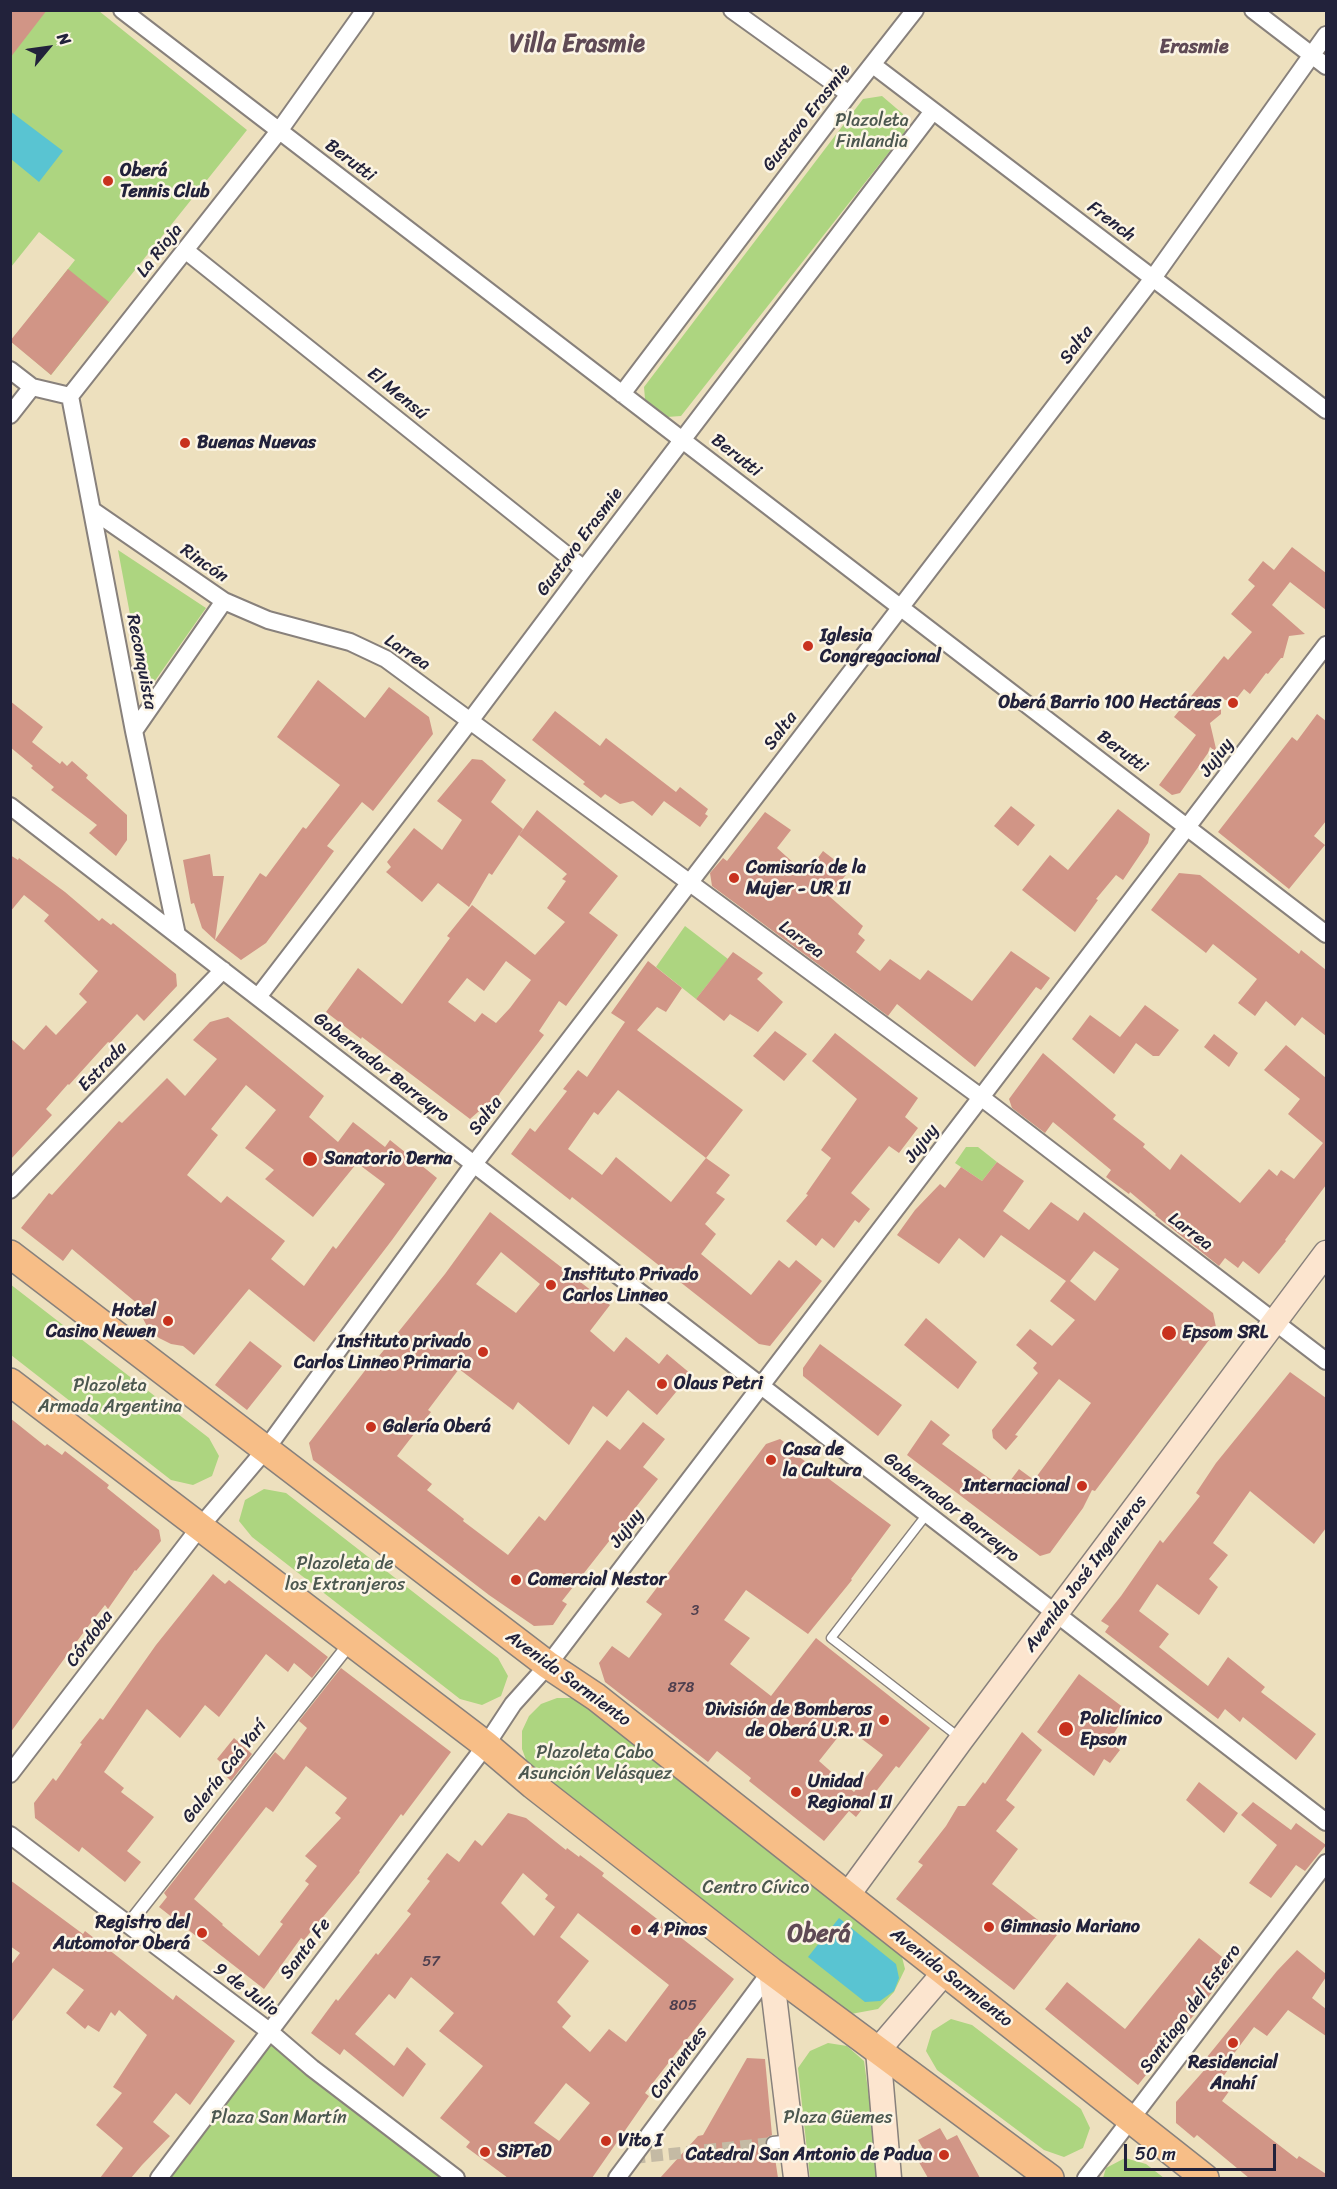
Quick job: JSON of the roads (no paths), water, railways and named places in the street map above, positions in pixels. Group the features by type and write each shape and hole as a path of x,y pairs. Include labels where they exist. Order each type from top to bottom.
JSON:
{"main road":[{"name":"Avenida José Ingenieros","path":"847,1896 1326,1253"},
{"name":"Avenida Sarmiento","path":"10,1254 548,1665 596,1697 1205,2178"},
{"path":"10,1382 486,1745 533,1785 840,2027 878,2050 1050,2178"},
{"path":"771,1971 782,2142 795,2178"},
{"path":"889,2178 878,2050 945,1973"}],"street":[{"name":"Berutti","path":"122,10 1326,934"},
{"name":"La Rioja","path":"70,396 279,131 365,10"},
{"path":"732,10 849,94"},
{"name":"Gustavo Erasmie","path":"622,394 915,10"},
{"path":"1254,10 1326,66"},
{"name":"Salta","path":"200,1527 266,1449 474,1164 1153,278 1326,35"},
{"name":"French","path":"873,66 1326,410"},
{"name":"Gustavo Erasmie","path":"258,997 933,111"},
{"name":"El Mensú","path":"185,250 584,569"},
{"path":"10,370 32,387 70,396"},
{"path":"10,415 32,387"},
{"name":"Reconquista","path":"70,396 134,731 177,935"},
{"name":"Rincón","path":"92,510 224,601 134,731"},
{"name":"Larrea","path":"224,601 268,620 350,642 386,659 982,1098 1326,1362"},
{"name":"Jujuy","path":"486,1745 513,1704 548,1665 1189,828 1326,645"},
{"name":"Gobernador Barreyro","path":"10,806 1326,1822"},
{"name":"Estrada","path":"10,1190 223,970"},
{"name":"Córdoba","path":"10,1774 200,1527"},
{"name":"Galería Caá Yarí","path":"128,1925 351,1642"},
{"name":"Santa Fe","path":"159,2178 486,1745"},
{"name":"9 de Julio","path":"10,1835 269,2031 312,2068 456,2178"},
{"name":"Santiago del Estero","path":"1086,2178 1326,1863"},
{"name":"Corrientes","path":"617,2178 771,1971"}],"lane":[{"path":"927,1514 831,1638 961,1740"}],"water":[{"path":"10,111 63,151 39,182 11,159"},
{"path":"839,1918 896,1964 899,1978 894,1991 880,2001 865,2002 808,1957"}],"tunnel":[{"path":"633,2158 773,2143"}],"place":[{"name":"Oberá Tennis Club","path":"108,181"},
{"name":"Buenas Nuevas","path":"185,443"},
{"name":"Iglesia Congregacional","path":"808,646"},
{"name":"Oberá Barrio 100 Hectáreas","path":"1233,703"},
{"name":"Comisaría de la Mujer - UR II","path":"734,878"},
{"name":"Sanatorio Derna","path":"310,1159"},
{"name":"Instituto Privado Carlos Linneo","path":"551,1285"},
{"name":"Hotel Casino Newen","path":"168,1321"},
{"name":"Epsom SRL","path":"1169,1333"},
{"name":"Instituto privado Carlos Linneo Primaria","path":"483,1352"},
{"name":"Olaus Petri","path":"662,1384"},
{"name":"Galería Oberá","path":"371,1427"},
{"name":"Casa de la Cultura","path":"771,1460"},
{"name":"Internacional","path":"1082,1486"},
{"name":"Comercial Nestor","path":"516,1580"},
{"name":"División de Bomberos de Oberá U.R. II","path":"884,1720"},
{"name":"Policlínico Epson","path":"1066,1729"},
{"name":"Unidad Regional II","path":"796,1792"},
{"name":"Gimnasio Mariano","path":"989,1927"},
{"name":"4 Pinos","path":"636,1930"},
{"name":"Registro del Automotor Oberá","path":"202,1933"},
{"name":"Residencial Anahí","path":"1233,2043"},
{"name":"Vito I","path":"606,2141"},
{"name":"SiPTeD","path":"485,2152"},
{"name":"Catedral San Antonio de Padua","path":"944,2155"}],"district":[{"name":"Villa Erasmie","path":"577,45"},
{"name":"Erasmie","path":"1194,48"},
{"name":"Oberá","path":"819,1935"}],"park label":[{"name":"Plazoleta Finlandia","path":"872,131"},
{"name":"Plazoleta Armada Argentina","path":"110,1396"},
{"name":"Plazoleta de los Extranjeros","path":"345,1574"},
{"name":"Plazoleta Cabo Asunción Velásquez","path":"595,1763"},
{"name":"Centro Cívico","path":"756,1888"},
{"name":"Plaza San Martín","path":"279,2118"},
{"name":"Plaza Güemes","path":"838,2118"}]}
